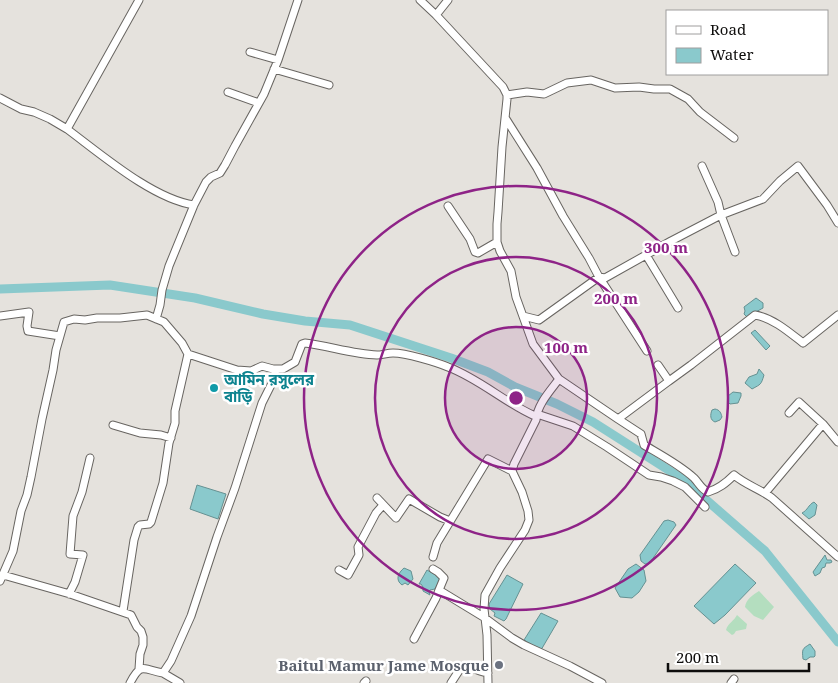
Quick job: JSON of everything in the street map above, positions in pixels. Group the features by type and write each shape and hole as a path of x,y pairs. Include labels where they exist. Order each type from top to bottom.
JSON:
{"street":[{"path":"67,129 139,0"},
{"path":"156,319 169,266 194,205 206,182 211,177 220,173 226,165 259,103 278,60 298,0"},
{"path":"420,0 487,69 507,95 497,242 511,271 516,296 533,344 558,379 641,434 644,445 695,479 703,490 708,492 716,490 734,475 741,481 772,498 838,557"},
{"path":"436,15 448,0"},
{"path":"250,52 278,60"},
{"path":"274,69 330,85"},
{"path":"507,95 527,92 544,94 567,83 591,80 615,88 670,89 688,99 700,112 734,138"},
{"path":"228,92 259,103"},
{"path":"0,98 21,109 50,119 67,129 120,168 169,198 194,205"},
{"path":"506,119 537,168 599,277 647,351"},
{"path":"702,166 718,202 721,216 735,252"},
{"path":"523,316 539,320 599,277 605,278 671,241 721,216 763,199 798,166 827,204 838,223"},
{"path":"448,206 470,239 475,252 478,253 497,242"},
{"path":"646,255 678,308"},
{"path":"0,316 29,312 28,331 60,336"},
{"path":"130,683 139,669 140,654 144,645 141,630 137,627 131,615 2,574 13,551 21,511 27,495 56,350 64,322 74,319 85,320 147,315 164,322 188,354 237,370 251,371 262,366 283,369 295,362 302,344 305,343 379,355 392,353 406,355 448,367 480,383 510,404 526,412 573,426 607,446 648,475 661,476 685,487 705,507"},
{"path":"618,419 755,315 762,316 778,325 803,343 838,315"},
{"path":"123,612 134,540 138,527 151,522 175,424 175,410 188,354"},
{"path":"658,365 668,380"},
{"path":"162,673 172,661 191,616 236,488 262,403 273,381 276,369"},
{"path":"512,471 536,420 536,414 558,379"},
{"path":"789,413 798,402 823,424 838,442"},
{"path":"765,493 823,424"},
{"path":"113,425 171,438"},
{"path":"69,594 75,582 83,555 70,554 73,516 82,492 90,458"},
{"path":"433,557 437,543 488,459 512,471 522,492 529,520 525,530 485,595 488,683"},
{"path":"377,498 396,518 409,499 450,521"},
{"path":"338,570 348,575 359,554 358,547 376,513 383,505"},
{"path":"414,639 436,598 444,578 434,569"},
{"path":"439,590 524,645 602,683"},
{"path":"452,683 462,666 488,673"},
{"path":"139,669 145,668 162,673 180,683"}],"green space":[{"path":"759,591 774,607 763,620 754,616 745,607 748,599"},
{"path":"737,615 747,624 746,629 736,631 732,635 726,630"}],"water":[{"path":"756,298 763,303 763,308 747,317 744,314 744,307"},
{"path":"755,330 770,346 766,350 751,333"},
{"path":"759,369 764,375 763,378 760,384 752,389 745,383 749,377 757,374"},
{"path":"733,392 741,393 741,396 738,403 730,404 728,396"},
{"path":"715,409 720,412 722,417 715,422 711,419 711,415 712,410"},
{"path":"197,485 226,494 218,519 190,509"},
{"path":"814,502 817,505 815,515 809,519 802,513"},
{"path":"668,520 676,525 649,564 645,564 641,561 640,555 664,521"},
{"path":"825,555 827,560 832,562 826,563 820,573 815,576 813,572"},
{"path":"636,564 644,570 646,581 639,592 632,598 620,597 615,588 628,569"},
{"path":"735,564 756,583 714,624 694,606"},
{"path":"404,568 411,571 413,579 408,585 405,583 402,585 398,579 400,572"},
{"path":"427,570 441,578 435,589 430,590 430,595 423,591 423,587 419,584"},
{"path":"507,575 523,584 504,621 494,616 495,613 490,609 489,604"},
{"path":"541,613 558,621 541,650 524,640"},
{"path":"810,644 815,651 815,656 806,660 803,659 803,650"}],"waterway":[{"path":"0,289 110,285 195,298 263,314 305,321 350,325 488,372 515,387 557,404 593,422 681,478 765,551 838,642"}],"place":[{"name":"আমিন রসুলের বাড়ি","path":"214,388"},
{"name":"Baitul Mamur Jame Mosque","path":"499,665"}]}
